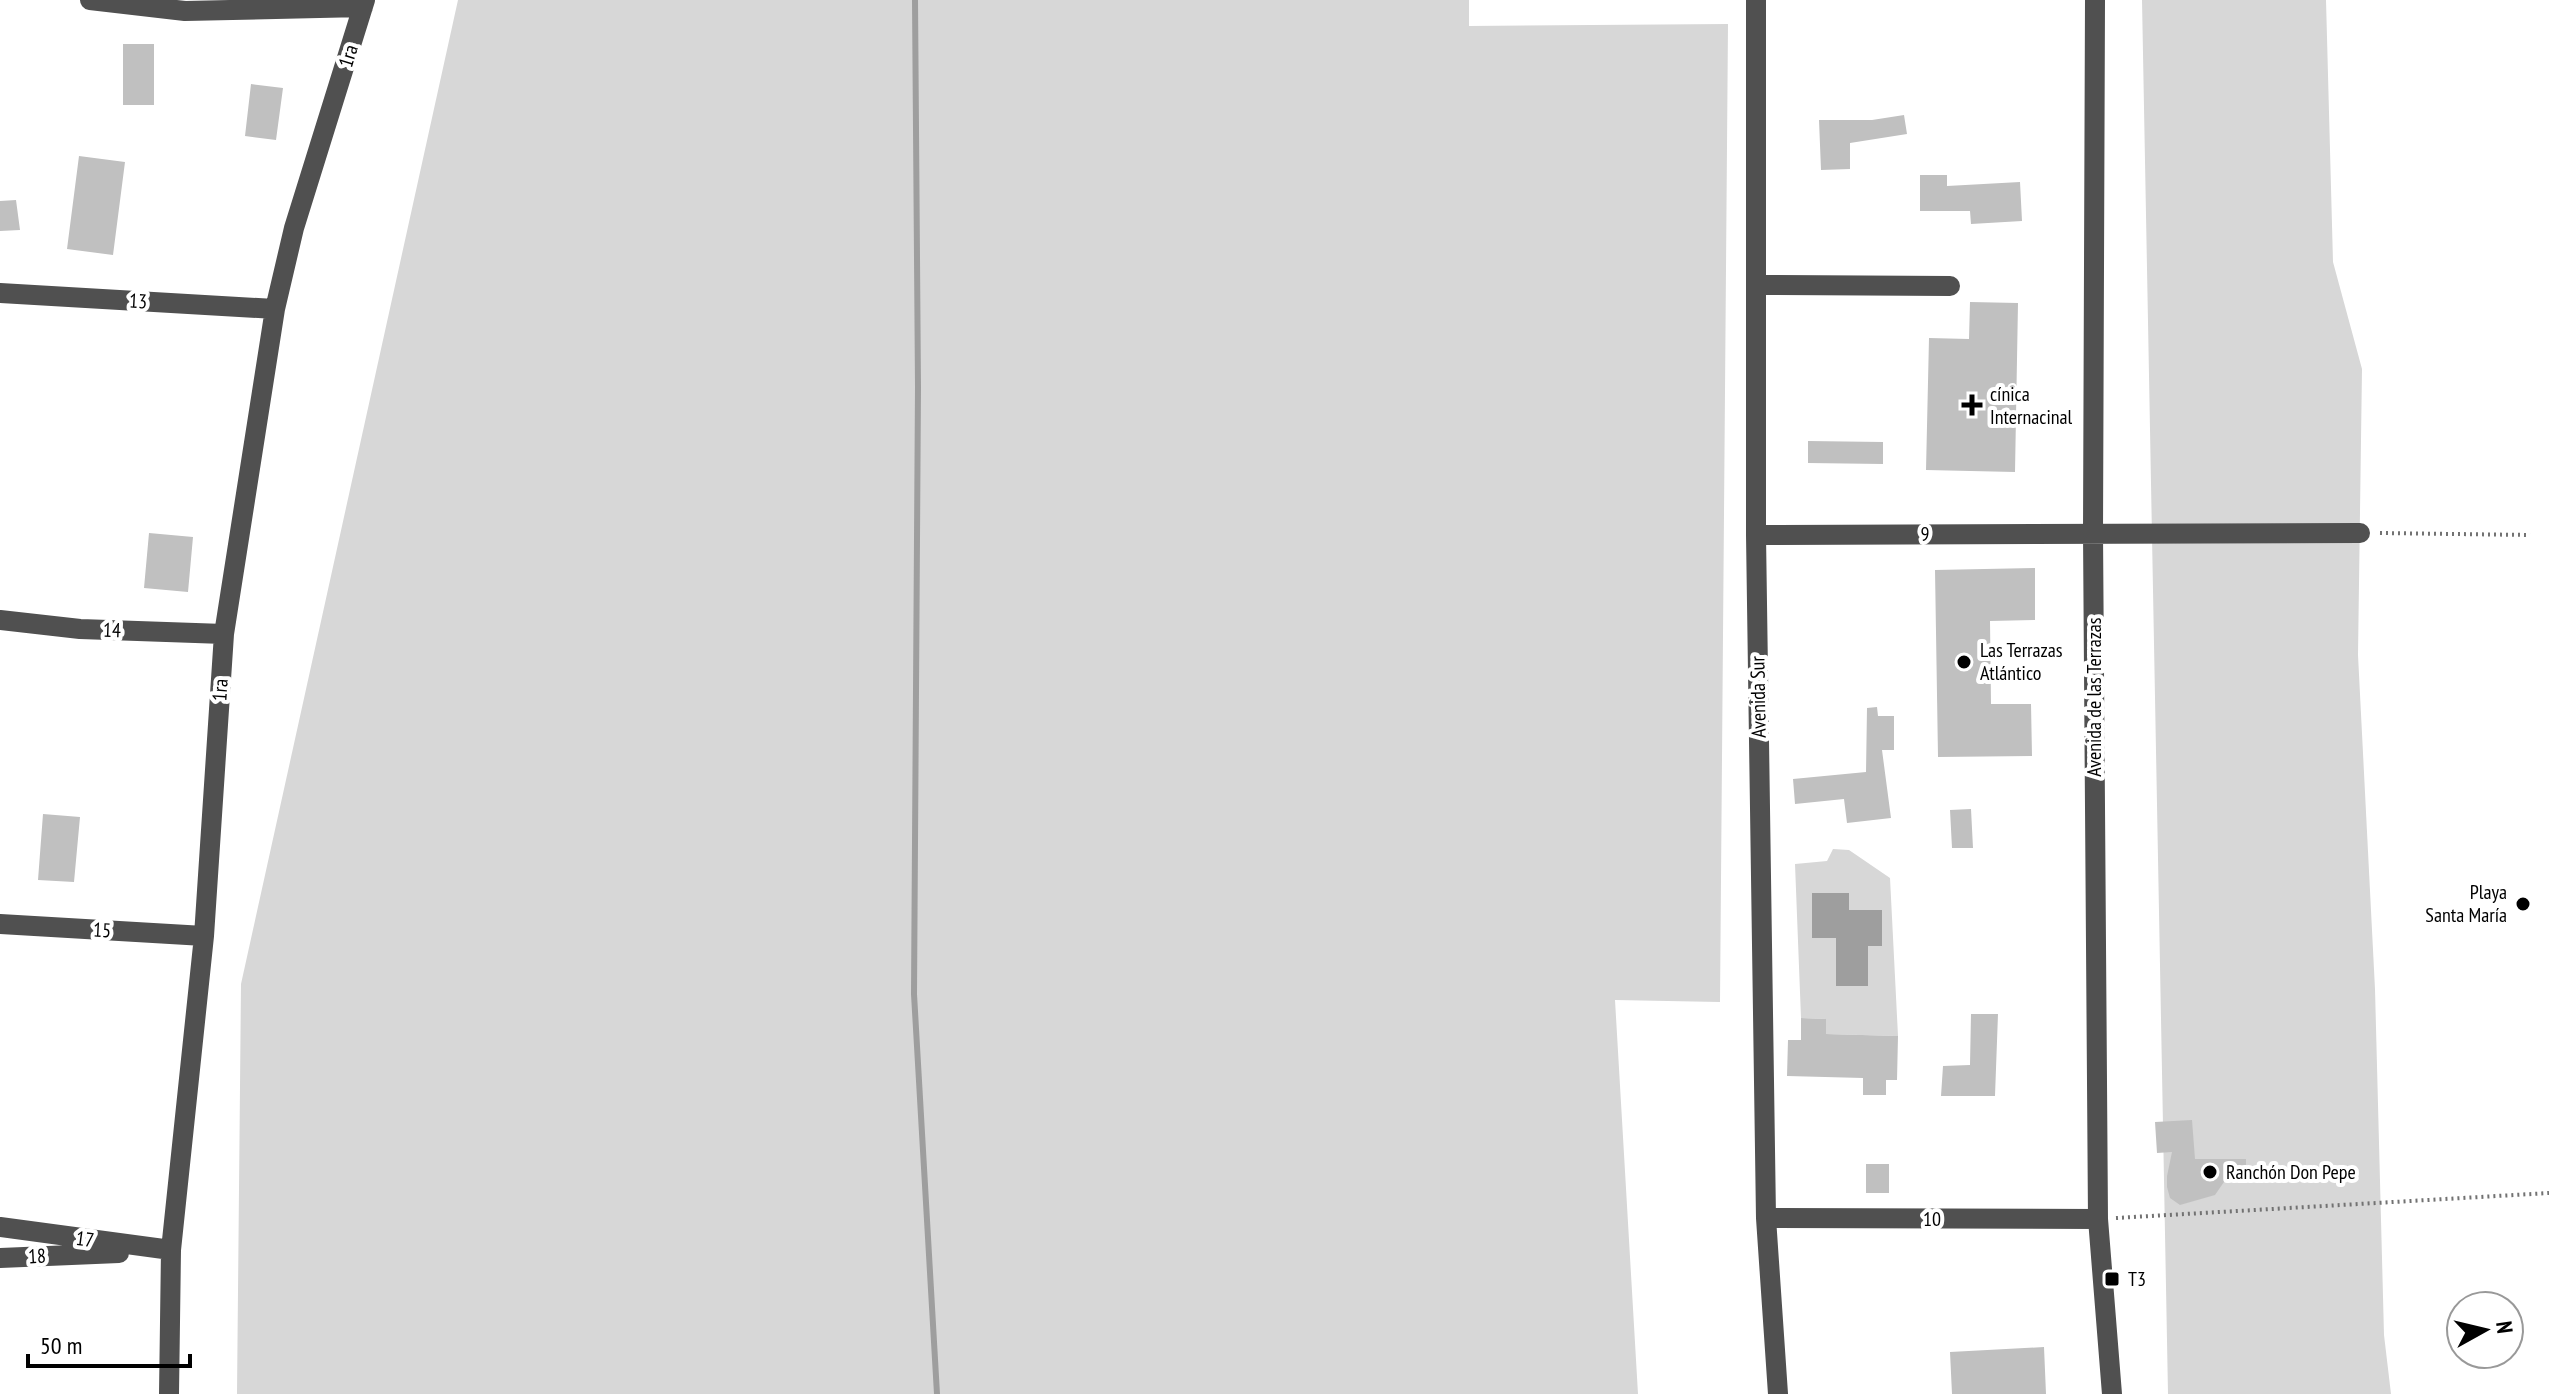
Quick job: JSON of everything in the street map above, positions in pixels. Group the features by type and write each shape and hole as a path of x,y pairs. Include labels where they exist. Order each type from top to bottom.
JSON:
{"street":[{"path":"90,0 185,11 364,4"},
{"name":"Avenida Sur","path":"1756,0 1756,535 1766,1218 1778,1394"},
{"name":"Avenida de las Terrazas","path":"2095,0 2093,533 2098,1219 2112,1394"},
{"name":"1ra","path":"169,1394 171,1250 204,936 224,634 275,309 294,228 364,4"},
{"path":"1756,285 1950,286"},
{"name":"13","path":"0,293 275,309"},
{"name":"9","path":"1756,535 2360,533"},
{"name":"14","path":"0,620 80,629 224,634"},
{"name":"15","path":"0,924 204,936"},
{"name":"10","path":"1766,1218 2098,1219"},
{"name":"17","path":"0,1227 171,1250"},
{"name":"18","path":"0,1258 171,1250"}],"path":[{"path":"2360,533 2530,535"},
{"path":"2098,1219 2549,1193"}],"shaded area":[{"path":"458,0 1469,0 1469,26 1728,24 1720,1002 1615,1000 1638,1394 237,1394 241,984"},
{"path":"2142,0 2326,0 2333,262 2362,369 2358,655 2375,989 2384,1335 2391,1394 2168,1394"},
{"path":"1833,849 1849,850 1890,878 1898,1036 1826,1034 1826,1019 1801,1018 1795,864 1827,861"},
{"path":"1812,893 1849,893 1849,910 1882,910 1882,946 1868,946 1868,986 1836,986 1836,938 1812,938"}],"building":[{"path":"123,44 154,44 154,105 123,105"},
{"path":"251,84 283,88 276,140 245,136"},
{"path":"1904,115 1907,134 1850,143 1850,169 1821,170 1819,120 1872,120"},
{"path":"79,156 125,162 113,255 67,249"},
{"path":"1920,175 1947,175 1947,186 2020,182 2022,221 1971,224 1970,211 1920,211"},
{"path":"16,200 20,230 0,231 0,201"},
{"name":"cínica Internacinal","path":"1970,302 2018,303 2015,472 1926,470 1929,338 1969,339"},
{"path":"1808,441 1883,442 1883,464 1808,463"},
{"path":"149,533 193,537 188,592 144,588"},
{"name":"Las Terrazas Atlántico","path":"2035,568 2035,620 1990,621 1991,704 2031,704 2032,756 1938,757 1935,570"},
{"path":"1877,707 1878,716 1894,716 1894,750 1882,750 1891,818 1847,823 1844,799 1795,804 1793,779 1866,772 1867,708"},
{"path":"1971,809 1973,848 1952,848 1950,810"},
{"path":"43,814 80,817 74,882 38,880"},
{"path":"1971,1014 1998,1014 1995,1096 1941,1096 1943,1066 1970,1065"},
{"path":"1801,1018 1826,1019 1826,1034 1898,1036 1897,1080 1886,1080 1886,1095 1863,1095 1863,1078 1787,1076 1788,1040 1801,1040"},
{"path":"2192,1120 2195,1159 2246,1159 2246,1178 2226,1179 2215,1195 2180,1205 2170,1198 2167,1187 2172,1152 2157,1153 2155,1122"},
{"path":"1866,1164 1889,1164 1889,1193 1866,1193"},
{"path":"2044,1347 2046,1394 1952,1394 1950,1352"}],"waterway":[{"path":"915,0 918,387 914,994 937,1394"}],"place":[{"name":"cínica Internacinal","path":"1972,405"},
{"name":"Las Terrazas Atlántico","path":"1964,662"},
{"name":"Playa Santa María","path":"2523,904"},
{"name":"Ranchón Don Pepe","path":"2210,1172"},
{"name":"T3","path":"2112,1279"}]}
